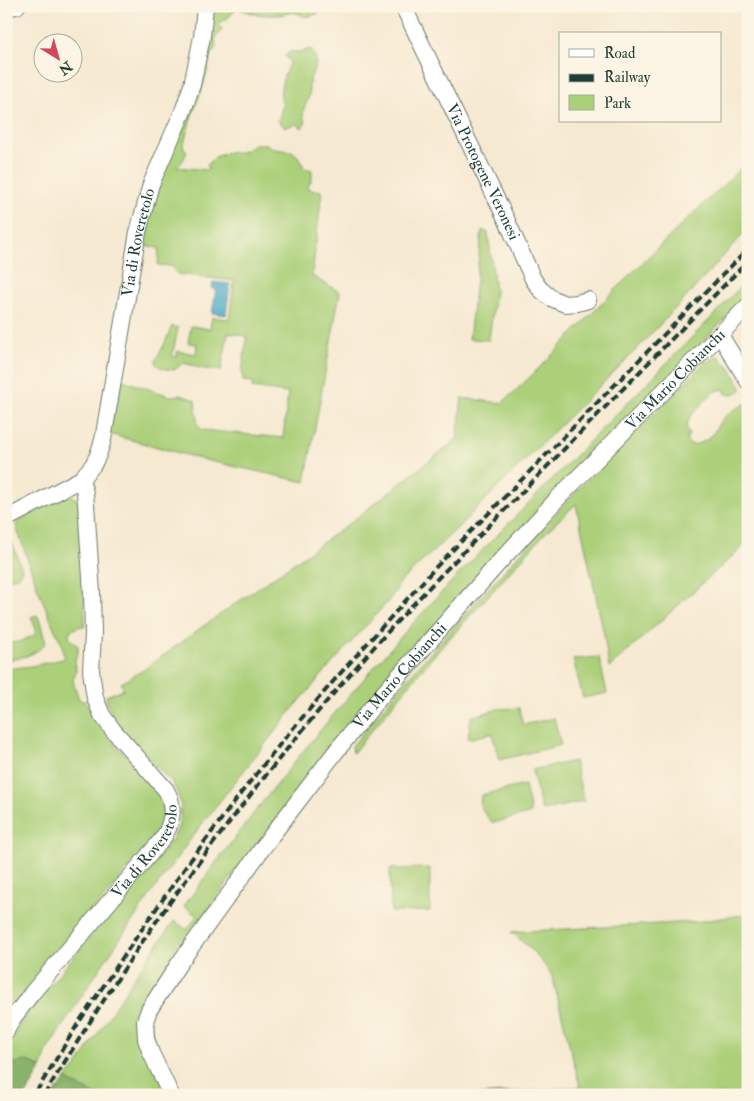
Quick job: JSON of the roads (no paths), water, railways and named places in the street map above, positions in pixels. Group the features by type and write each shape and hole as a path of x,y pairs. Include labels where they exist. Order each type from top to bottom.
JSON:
{"street":[{"path":"6,8 17,6"},
{"name":"Via di Roveretolo","path":"6,519 81,479 93,465 100,448 138,232 151,184 183,111 192,85 202,37 205,6"},
{"name":"Via Protogene Veronesi","path":"403,6 533,279 540,289 551,298 565,304 588,300"},
{"name":"Via Mario Cobianchi","path":"171,1095 148,1044 145,1033 146,1016 152,1003 219,907 320,773 394,681 559,496 748,306"},
{"path":"720,335 748,381"},
{"name":"Via di Roveretolo","path":"6,1030 29,997 160,842 168,830 172,815 166,790 154,774 113,730 102,715 95,698 91,671 92,602 88,522 86,499 81,479"}],"water":[{"path":"213,282 230,284 226,315 212,313 216,289 212,288"}],"railway":[{"path":"36,1092 79,1022 144,926 241,793 289,733 436,567 748,249"},
{"path":"44,1095 83,1032 184,882 253,791 326,702 441,575 748,261"}]}
